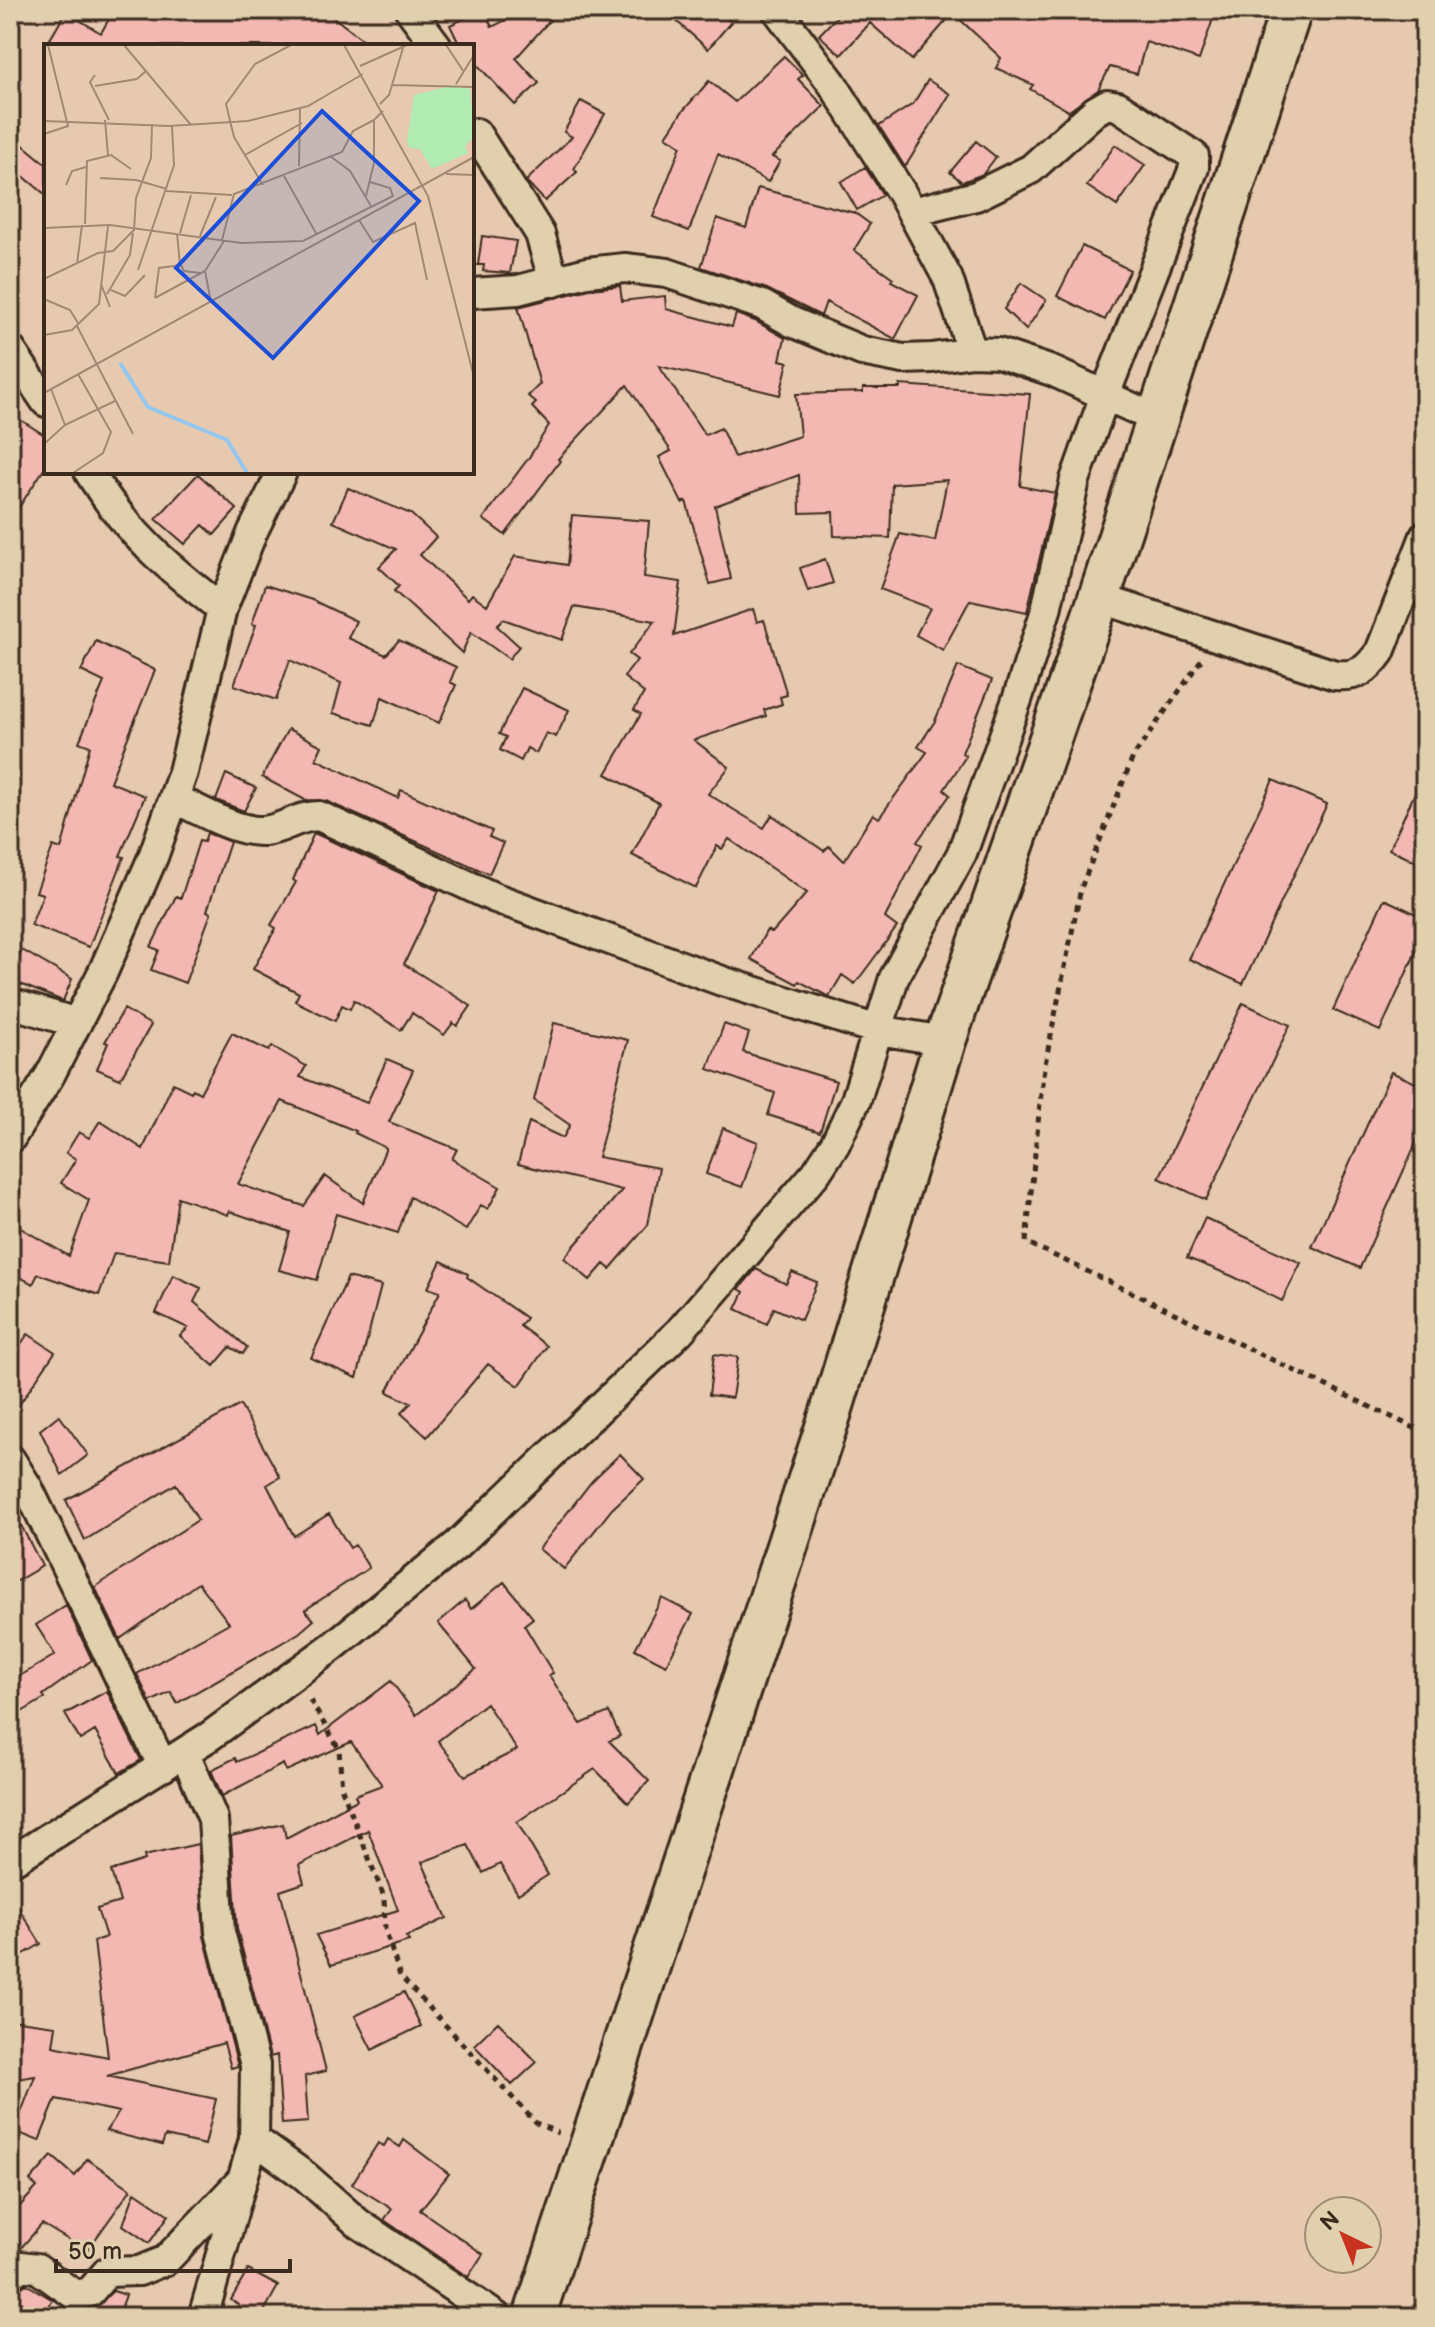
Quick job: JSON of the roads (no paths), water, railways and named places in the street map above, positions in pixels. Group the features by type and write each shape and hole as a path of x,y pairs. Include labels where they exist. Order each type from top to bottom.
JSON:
{"main road":[{"path":"534,2317 827,1427 945,1041 1099,598 1291,10"}],"street":[{"path":"410,10 436,44"},
{"path":"777,10 861,125 912,212 948,279 972,352"},
{"path":"10,1862 174,1760 295,1675 457,1545 679,1332 780,1215 835,1144 856,1100 894,978 962,853 1046,610 1075,480 1194,168 1194,156 1118,106 1107,104 1095,111 1031,169 976,196 912,212"},
{"path":"474,135 540,234 554,282"},
{"path":"474,293 518,290 587,272 625,268 667,273 762,305 792,322 862,351 903,359 972,352 998,353 1026,360 1157,419"},
{"path":"10,349 44,399"},
{"path":"90,474 140,541 166,566 222,609"},
{"path":"10,1139 50,1075 77,1023 153,857 183,772 222,609 252,533 281,474"},
{"path":"1099,598 1335,675 1353,677 1369,667 1380,652 1425,536"},
{"path":"174,798 232,825 263,831 303,816 319,816 493,897 722,981 878,1030 945,1041"},
{"path":"10,1003 77,1023"},
{"path":"10,1459 174,1760 213,1819 220,1932 255,2065 254,2139 203,2317"},
{"path":"254,2139 305,2176 358,2223 497,2317"},
{"path":"10,2275 21,2266 37,2268 75,2295 90,2292 107,2272 139,2271 166,2260 242,2179"}]}
